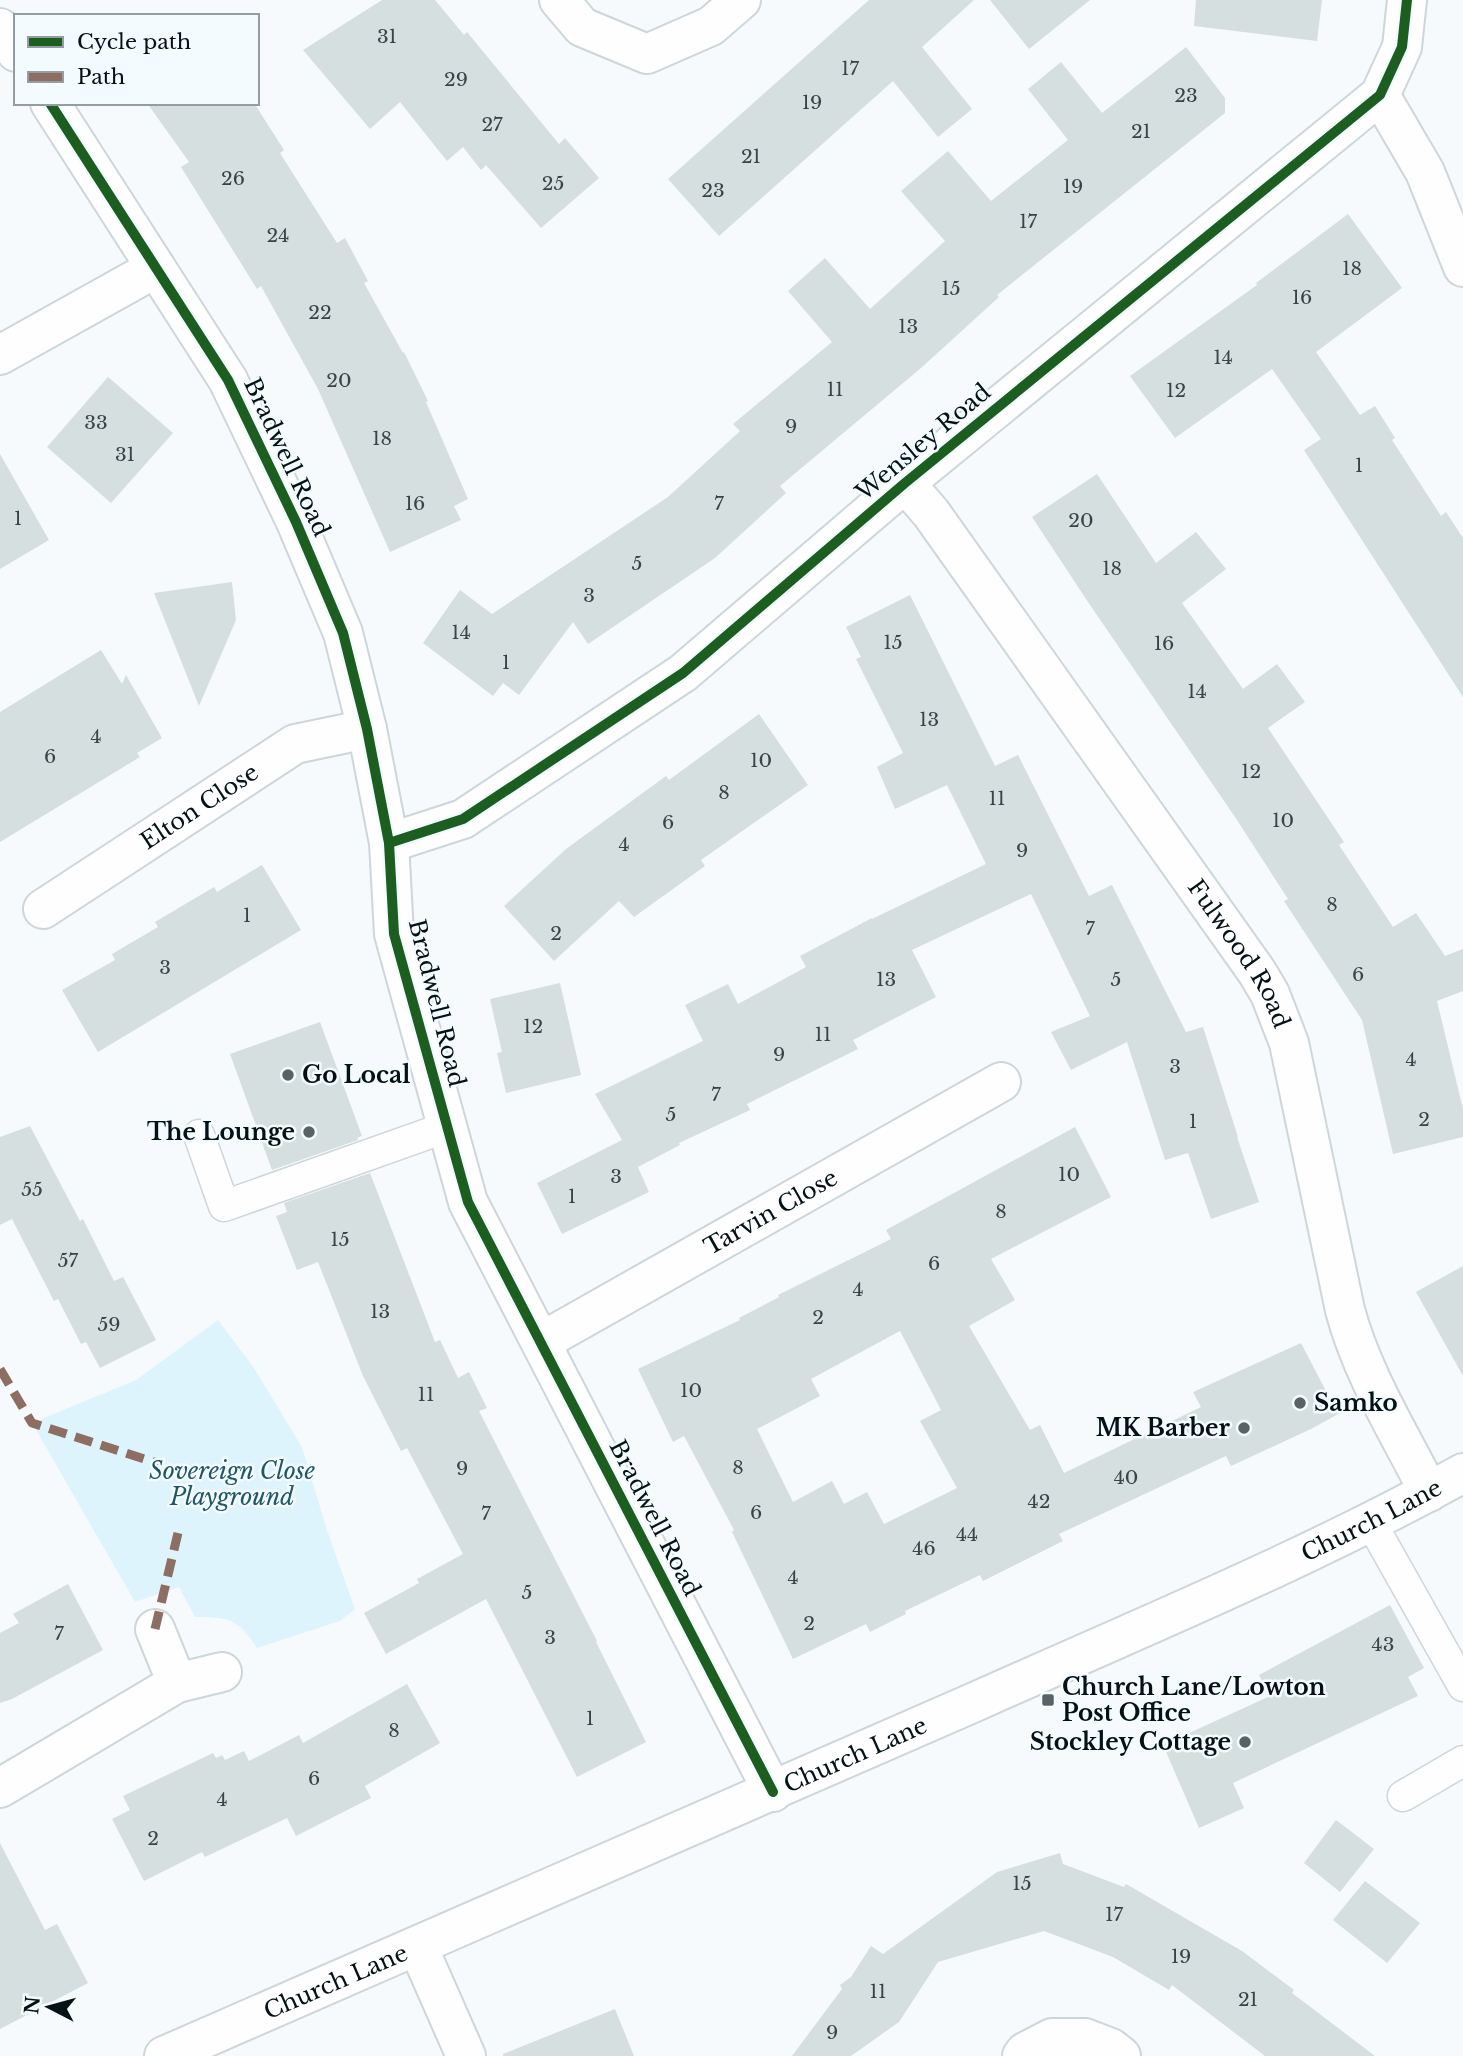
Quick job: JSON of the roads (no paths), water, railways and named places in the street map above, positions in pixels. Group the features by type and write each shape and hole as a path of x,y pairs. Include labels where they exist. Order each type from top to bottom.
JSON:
{"street":[{"path":"559,0 582,27 647,54 711,26 741,0"},
{"name":"Wensley Road","path":"389,843 463,819 683,673 905,483 1380,94 1402,47 1407,0"},
{"path":"0,28 14,49"},
{"path":"1380,94 1425,172 1463,267"},
{"name":"Bradwell Road","path":"51,105 228,380 296,522 343,633 367,729 389,843 394,934 468,1202 773,1792"},
{"path":"0,355 156,268"},
{"name":"Fulwood Road","path":"905,483 939,524 1250,961 1270,994 1289,1043 1352,1334 1382,1401 1429,1492"},
{"name":"Elton Close","path":"43,909 295,744 367,729"},
{"name":"Tarvin Close","path":"541,1342 1001,1082"},
{"name":"Church Lane","path":"164,2056 773,1792 1265,1573 1463,1473"},
{"path":"155,1629 177,1683"},
{"path":"0,1788 177,1683 222,1672"},
{"path":"418,1947 466,2056"},
{"path":"1022,2056 1052,2038 1085,2038 1111,2048 1121,2056"}],"lane":[{"path":"199,1135 224,1206 447,1127"},
{"path":"1370,1521 1463,1686"},
{"path":"1403,1796 1463,1761"}],"place":[{"name":"Go Local","path":"288,1075"},
{"name":"The Lounge","path":"309,1132"},
{"name":"Samko","path":"1300,1403"},
{"name":"MK Barber","path":"1244,1428"},
{"name":"Church Lane/Lowton Post Office","path":"1048,1700"},
{"name":"Stockley Cottage","path":"1245,1742"}],"park label":[{"name":"Sovereign Close Playground","path":"232,1484"}]}
